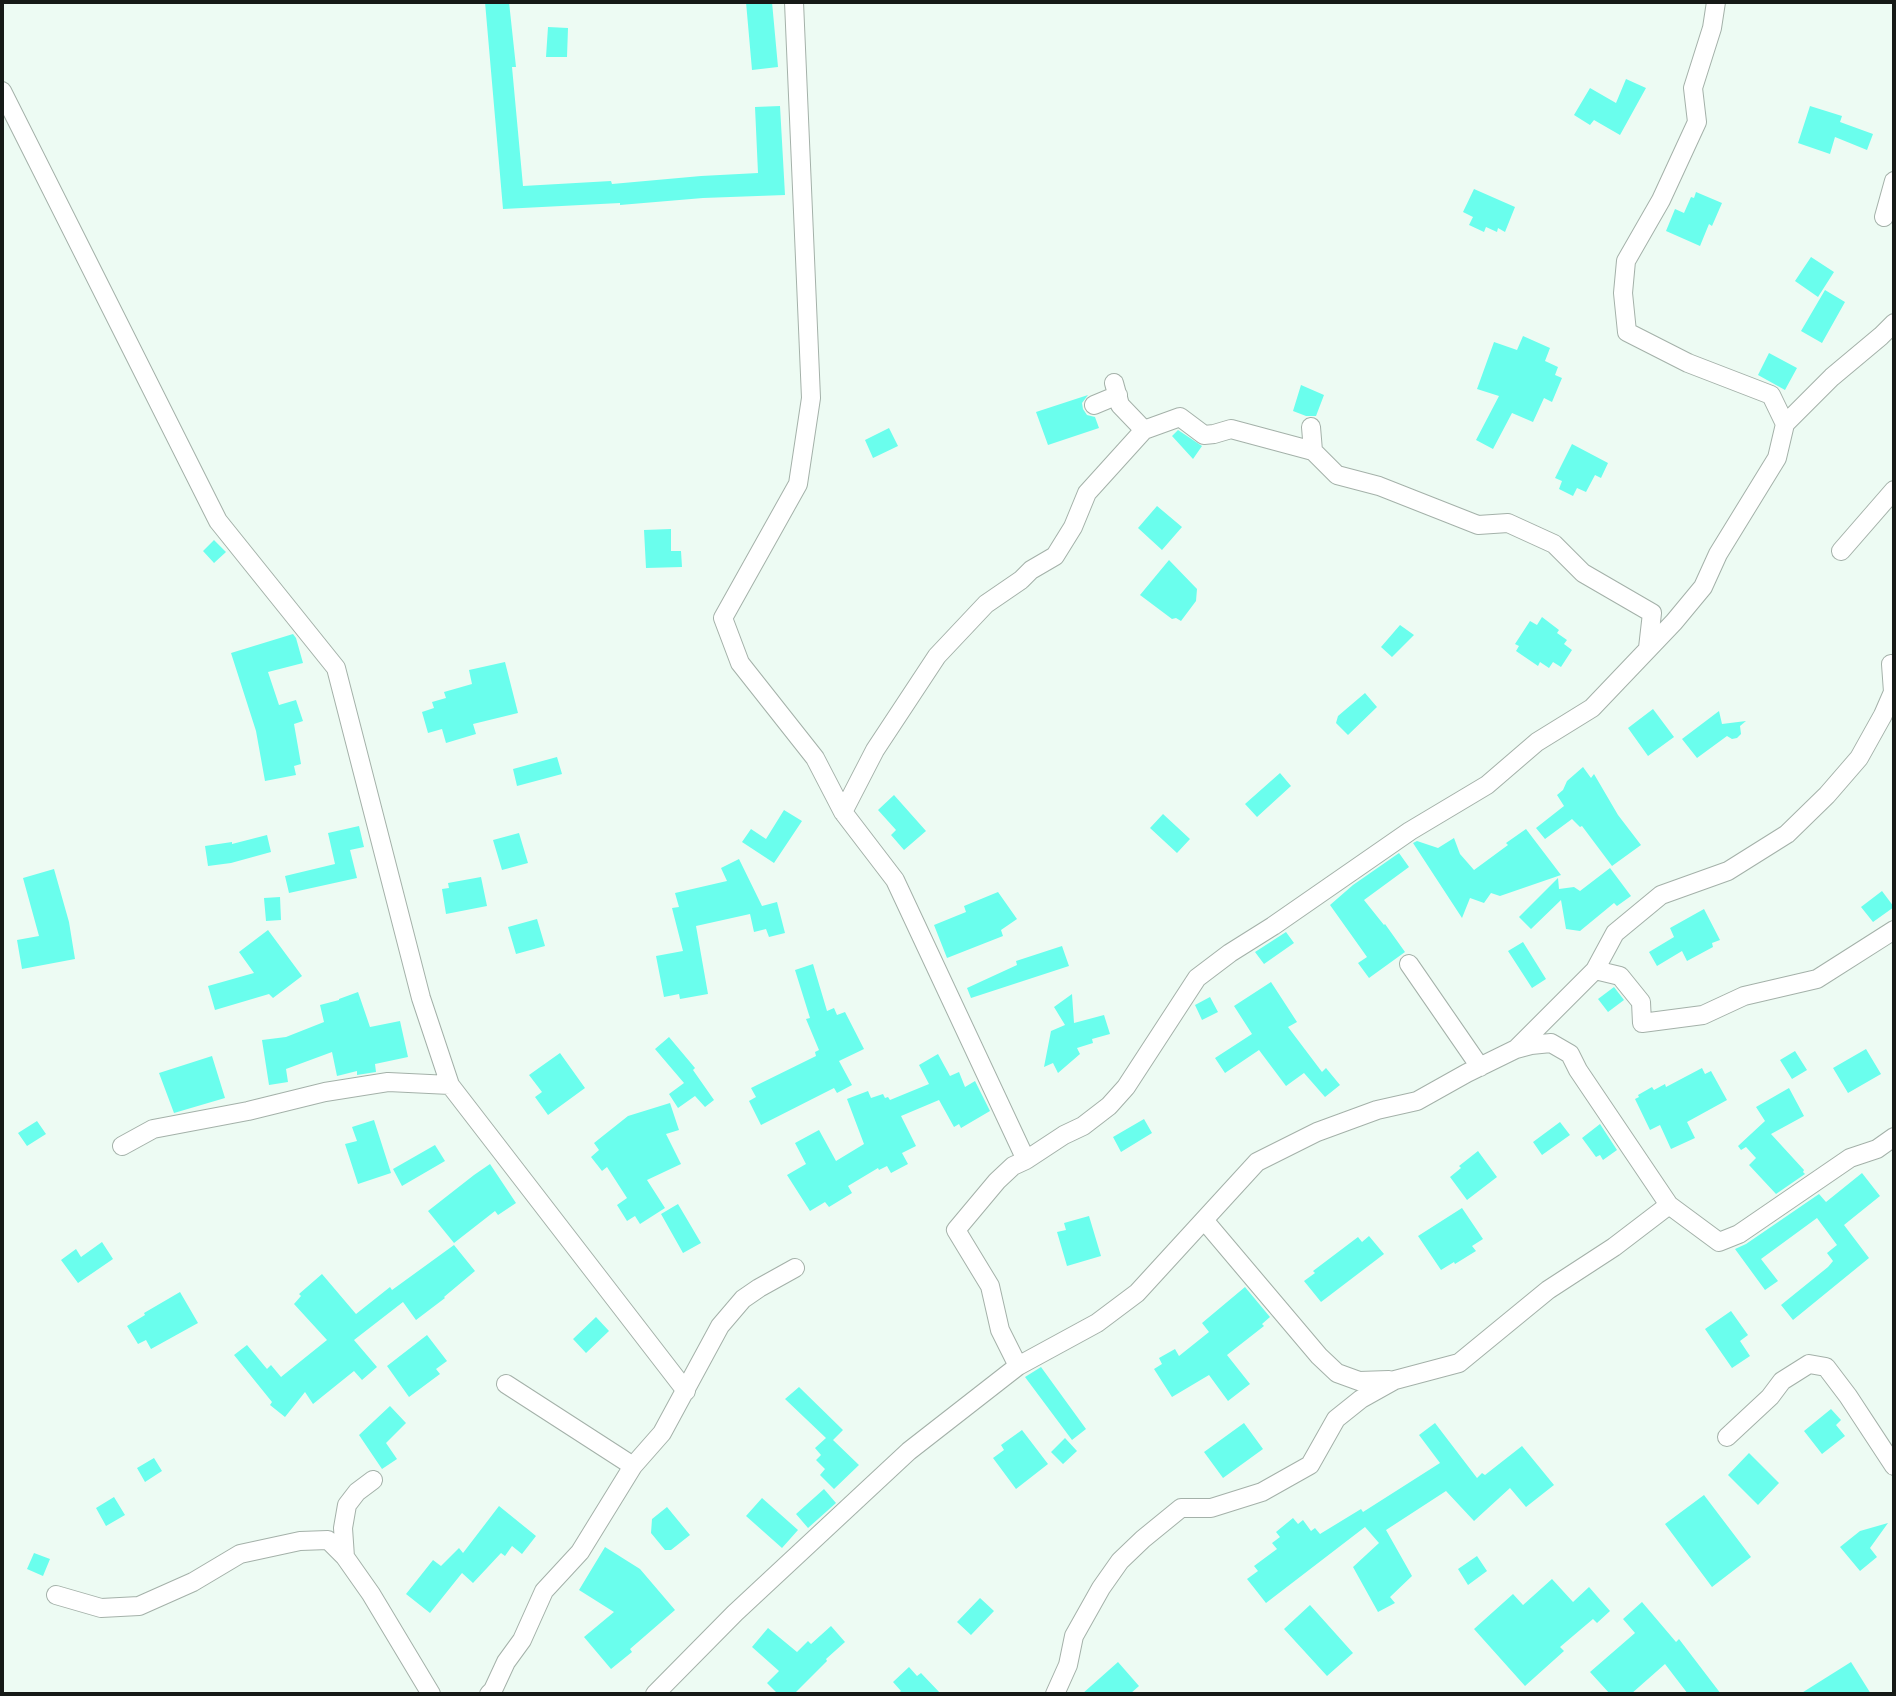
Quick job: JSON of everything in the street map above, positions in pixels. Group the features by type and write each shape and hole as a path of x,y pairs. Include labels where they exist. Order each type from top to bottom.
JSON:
{"street":[{"path":"794,2 811,398 798,484 723,618 740,663 815,758 843,812 895,880 1026,1160"},
{"path":"1716,2 1712,28 1693,88 1697,122 1661,200 1626,261 1623,293 1627,332 1688,363 1771,395 1785,424"},
{"path":"2,91 218,521 336,668 421,998 450,1085 686,1391"},
{"path":"1884,217 1894,181"},
{"path":"1018,1366 1000,1330 990,1286 956,1230 997,1181 1013,1166 1083,1126 1109,1106 1126,1087 1197,978 1410,831 1487,785 1537,742 1592,708 1703,587 1718,554 1777,458 1785,424 1832,377 1894,323"},
{"path":"1094,405 1116,389 1120,405 1144,430"},
{"path":"843,812 875,750 937,656 986,604 1055,556 1073,527 1087,493 1144,430 1180,417 1204,435 1231,429 1313,451 1337,475 1379,486 1478,525 1508,523 1554,544 1583,573 1652,613 1648,648"},
{"path":"1311,427 1313,451"},
{"path":"1841,551 1894,490"},
{"path":"1516,1049 1595,970 1615,933 1661,895 1728,871 1787,834 1827,795 1859,758 1883,715 1893,692 1891,664"},
{"path":"1595,970 1620,976 1641,1002 1642,1023 1703,1015 1744,996 1817,979 1894,930"},
{"path":"1409,964 1480,1067"},
{"path":"655,1694 735,1613 909,1451 1018,1366 1097,1323 1137,1293 1257,1162 1317,1132 1377,1110 1417,1101 1516,1049 1551,1043 1570,1054 1592,1092 1669,1205 1719,1242 1739,1234 1850,1158 1877,1149 1894,1137"},
{"path":"122,1146 153,1129 325,1092 388,1082 450,1085"},
{"path":"1204,1220 1319,1356 1337,1373 1359,1381 1395,1380 1459,1363 1548,1290 1614,1247 1669,1205"},
{"path":"492,1693 506,1662 522,1640 544,1591 580,1552 633,1466 662,1433 720,1326 759,1288 795,1268"},
{"path":"1727,1437 1770,1397 1782,1381 1809,1364 1826,1367 1894,1466"},
{"path":"1055,1694 1068,1665 1074,1636 1101,1588 1120,1561 1143,1539 1181,1508 1211,1508 1262,1492 1310,1465 1336,1419 1361,1399 1395,1380"},
{"path":"506,1384 633,1466"},
{"path":"345,1557 343,1528 347,1505 357,1492 373,1480"},
{"path":"56,1595 101,1608 139,1606 193,1582 240,1554 300,1541 328,1540 345,1557 371,1594 431,1694"}],"building":[{"path":"485,2 509,2 523,186 611,181 612,184 758,173 755,107 780,106 785,195 503,209"},
{"path":"746,2 772,2 778,67 752,70"},
{"path":"548,27 568,28 567,57 546,57"},
{"path":"1626,79 1646,88 1620,135 1594,120 1590,125 1574,115 1590,88 1616,103"},
{"path":"1810,106 1842,116 1840,122 1873,134 1867,150 1835,137 1830,154 1798,143"},
{"path":"1474,189 1515,207 1505,232 1486,227 1484,232 1469,225 1473,217 1463,212"},
{"path":"1696,192 1722,203 1700,246 1666,231 1675,209 1684,213"},
{"path":"1811,257 1834,272 1818,297 1795,281"},
{"path":"1825,290 1845,302 1822,343 1801,331"},
{"path":"1523,336 1550,348 1545,361 1558,367 1555,375 1562,378 1552,402 1544,398 1533,422 1512,413 1493,449 1476,440 1499,396 1477,389 1494,342 1517,350"},
{"path":"1769,353 1797,368 1785,390 1758,375"},
{"path":"1301,385 1324,395 1316,416 1293,411"},
{"path":"1088,395 1082,403 1083,409 1087,415 1095,417 1099,428 1048,445 1036,412"},
{"path":"889,428 898,446 873,458 865,440"},
{"path":"1178,430 1202,446 1193,459 1172,436"},
{"path":"1572,444 1608,463 1601,478 1595,475 1586,492 1577,488 1573,496 1559,489 1562,481 1555,478"},
{"path":"1157,506 1182,527 1162,550 1138,528"},
{"path":"671,529 671,551 681,551 682,567 646,568 644,530"},
{"path":"214,540 226,552 214,563 203,551"},
{"path":"1169,560 1197,589 1196,601 1181,621 1172,619 1140,595"},
{"path":"1542,617 1559,630 1557,633 1567,640 1564,644 1572,650 1561,667 1553,662 1549,668 1540,662 1538,666 1516,651 1519,646 1515,644 1530,621 1537,625"},
{"path":"1400,625 1414,635 1392,657 1381,647"},
{"path":"293,634 303,663 268,672 279,705 296,700 303,721 294,724 301,764 294,766 296,775 265,781 256,731 231,653"},
{"path":"505,662 518,713 473,724 476,734 446,743 442,729 428,733 422,712 434,708 432,702 446,698 444,692 472,684 469,670"},
{"path":"1365,693 1377,707 1348,735 1336,723 1338,716"},
{"path":"1653,709 1674,737 1648,756 1628,728"},
{"path":"1719,711 1722,724 1746,721 1740,726 1741,734 1732,739 1727,736 1697,758 1682,739"},
{"path":"557,757 562,774 517,786 513,769"},
{"path":"1583,767 1591,778 1594,774 1618,815 1641,845 1612,866 1582,826 1572,819 1545,839 1536,828 1564,806 1557,795"},
{"path":"1280,773 1291,786 1257,817 1245,804"},
{"path":"894,795 926,831 904,850 891,835 896,830 878,810"},
{"path":"784,810 802,821 774,863 742,842 751,829 766,839"},
{"path":"1163,814 1190,839 1177,853 1150,828"},
{"path":"359,826 364,847 350,850 357,878 289,893 285,876 335,864 328,833"},
{"path":"1526,829 1561,875 1500,896 1491,893 1484,903 1470,898 1462,918 1413,843 1417,841 1438,848 1454,838 1460,854 1474,870"},
{"path":"519,833 528,863 502,870 493,840"},
{"path":"267,835 271,852 208,866 205,846 232,844"},
{"path":"1399,853 1409,867 1364,900 1405,952 1369,978 1358,963 1367,957 1330,905"},
{"path":"739,859 762,906 777,902 785,933 769,937 766,929 754,932 750,914 696,926 708,994 680,999 679,994 664,997 656,956 683,951 672,908 679,907 675,893 727,881 721,868"},
{"path":"1610,868 1631,896 1617,906 1614,903 1580,931 1566,929 1561,900 1531,929 1519,917 1558,878 1559,889 1574,887 1580,891"},
{"path":"54,869 69,922 75,959 22,969 17,940 39,936 23,878"},
{"path":"481,877 487,906 446,914 442,889 449,888 448,883"},
{"path":"1882,891 1894,907 1873,922 1861,907"},
{"path":"998,892 1017,919 1001,930 1003,936 947,958 934,925 966,912 964,906"},
{"path":"280,897 281,920 266,921 264,898"},
{"path":"1704,909 1720,940 1687,961 1682,951 1657,966 1649,952 1674,937 1670,928"},
{"path":"537,919 545,946 516,954 508,927"},
{"path":"268,930 302,976 273,998 269,994 215,1010 208,986 254,973 239,952"},
{"path":"1286,932 1294,943 1264,964 1255,952"},
{"path":"1523,942 1546,979 1532,988 1508,951"},
{"path":"1062,946 1069,966 971,998 967,988 1017,965 1016,961"},
{"path":"813,964 827,1011 834,1008 837,1015 845,1012 864,1049 839,1061 852,1085 837,1093 834,1088 761,1125 749,1101 756,1097 751,1088 816,1056 815,1052 819,1050 806,1019 810,1018 795,970"},
{"path":"1271,982 1297,1022 1288,1027 1322,1072 1326,1068 1340,1085 1325,1097 1304,1073 1286,1086 1259,1050 1225,1073 1215,1058 1252,1034 1234,1006"},
{"path":"1614,987 1624,1000 1608,1012 1598,999"},
{"path":"358,992 370,1027 400,1021 408,1057 375,1064 376,1072 357,1075 357,1071 337,1076 332,1052 286,1069 288,1082 269,1085 262,1040 286,1037 324,1022 320,1005"},
{"path":"1072,994 1074,1023 1104,1015 1110,1034 1092,1039 1093,1043 1077,1048 1080,1054 1058,1073 1053,1063 1044,1067 1051,1031 1065,1025 1054,1007"},
{"path":"1210,997 1218,1012 1202,1020 1195,1005"},
{"path":"669,1037 695,1068 693,1070 714,1100 705,1107 695,1096 678,1108 669,1094 684,1083 655,1049"},
{"path":"1866,1049 1881,1074 1848,1093 1833,1068"},
{"path":"1795,1051 1807,1070 1792,1079 1780,1060"},
{"path":"560,1053 585,1088 548,1115 535,1097 542,1092 529,1075"},
{"path":"938,1054 950,1076 959,1072 965,1087 975,1081 990,1111 961,1128 959,1124 954,1127 939,1100 901,1116 916,1146 902,1153 908,1164 891,1173 887,1166 878,1168 848,1186 852,1193 829,1207 825,1202 810,1211 787,1175 806,1164 795,1143 819,1130 836,1161 864,1144 847,1099 868,1091 871,1098 883,1094 890,1100 929,1084 919,1065"},
{"path":"212,1056 225,1098 174,1113 159,1073"},
{"path":"1702,1068 1705,1074 1711,1071 1727,1100 1687,1122 1695,1138 1671,1149 1660,1125 1650,1130 1635,1099 1652,1087 1654,1090 1665,1084 1666,1087"},
{"path":"1789,1088 1804,1116 1771,1134 1805,1174 1776,1194 1749,1165 1756,1158 1746,1147 1741,1150 1738,1146 1765,1121 1756,1107"},
{"path":"670,1103 679,1130 666,1134 681,1164 647,1180 665,1208 640,1224 635,1216 627,1221 617,1205 627,1198 607,1167 602,1171 591,1157 599,1150 594,1143 628,1116"},
{"path":"1144,1119 1152,1133 1121,1152 1113,1137"},
{"path":"374,1120 391,1173 358,1184 345,1144 357,1141 352,1127"},
{"path":"37,1121 46,1134 27,1146 18,1133"},
{"path":"1560,1122 1570,1135 1542,1155 1533,1142"},
{"path":"1600,1124 1617,1150 1603,1160 1600,1155 1596,1157 1582,1138"},
{"path":"435,1145 445,1161 402,1186 393,1169"},
{"path":"1478,1151 1497,1177 1467,1200 1450,1177"},
{"path":"490,1164 516,1203 498,1215 495,1211 454,1243 428,1211"},
{"path":"1862,1173 1880,1196 1844,1225 1869,1258 1793,1320 1781,1305 1828,1267 1833,1261 1827,1253 1837,1245 1817,1218 1761,1259 1778,1281 1765,1290 1735,1249 1819,1194 1826,1202"},
{"path":"678,1204 701,1243 683,1253 661,1214"},
{"path":"1462,1208 1483,1239 1472,1246 1476,1251 1441,1270 1418,1236"},
{"path":"1089,1216 1101,1256 1067,1266 1057,1232 1066,1230 1064,1223"},
{"path":"1369,1236 1384,1254 1321,1302 1304,1281 1358,1237 1362,1242"},
{"path":"102,1242 113,1259 78,1283 61,1260 76,1249 81,1257"},
{"path":"454,1245 475,1271 416,1320 403,1302 354,1340 377,1367 362,1380 354,1371 313,1404 305,1392 285,1417 270,1405 272,1402 234,1355 247,1345 267,1369 271,1365 281,1377 327,1340 294,1304 301,1296 299,1294 322,1274 356,1314 390,1287 392,1290"},
{"path":"1245,1287 1270,1317 1262,1324 1264,1326 1227,1355 1250,1384 1228,1401 1209,1375 1172,1397 1154,1369 1162,1364 1159,1358 1175,1349 1179,1356 1209,1332 1202,1323"},
{"path":"180,1292 198,1323 151,1349 146,1340 138,1344 127,1326"},
{"path":"1731,1311 1748,1335 1740,1341 1750,1356 1732,1368 1705,1329"},
{"path":"596,1317 609,1331 586,1353 573,1339"},
{"path":"427,1335 447,1361 436,1369 440,1374 409,1397 387,1366"},
{"path":"1041,1367 1086,1429 1072,1440 1025,1377"},
{"path":"799,1387 843,1430 833,1440 859,1465 834,1489 820,1475 825,1469 816,1460 821,1455 815,1448 826,1438 785,1399"},
{"path":"390,1406 406,1423 386,1443 397,1459 382,1469 359,1435"},
{"path":"1831,1409 1841,1420 1836,1425 1845,1436 1822,1454 1804,1431"},
{"path":"1244,1423 1263,1449 1223,1478 1204,1452"},
{"path":"1435,1423 1477,1478 1522,1446 1554,1485 1526,1507 1510,1488 1474,1521 1446,1491 1386,1530 1412,1576 1390,1597 1395,1603 1378,1612 1353,1567 1379,1543 1365,1527 1266,1603 1247,1579 1258,1571 1254,1566 1277,1549 1272,1543 1280,1537 1276,1532 1293,1518 1298,1524 1303,1520 1311,1531 1315,1528 1320,1534 1361,1509 1363,1512 1440,1463 1419,1435"},
{"path":"1022,1430 1048,1464 1016,1489 993,1458 1004,1450 1001,1445"},
{"path":"1065,1438 1077,1451 1063,1464 1051,1452"},
{"path":"1749,1453 1779,1483 1758,1505 1728,1475"},
{"path":"154,1458 162,1471 145,1482 137,1468"},
{"path":"824,1489 836,1503 808,1528 796,1514"},
{"path":"1704,1495 1751,1557 1712,1587 1665,1524"},
{"path":"114,1497 125,1515 106,1526 96,1508"},
{"path":"762,1498 798,1530 782,1548 746,1516"},
{"path":"499,1506 536,1536 522,1554 512,1546 505,1556 501,1553 473,1583 462,1573 430,1613 406,1594 433,1560 441,1566 459,1548 463,1553"},
{"path":"667,1507 690,1535 671,1550 665,1550 651,1533 652,1519"},
{"path":"1888,1523 1870,1548 1877,1557 1860,1571 1840,1547 1860,1531"},
{"path":"605,1547 640,1569 675,1610 611,1669 584,1637 614,1612 579,1590"},
{"path":"34,1553 50,1559 43,1576 27,1569"},
{"path":"1477,1556 1487,1571 1468,1585 1458,1569"},
{"path":"1552,1579 1573,1602 1589,1587 1610,1611 1597,1623 1593,1619 1560,1647 1564,1651 1525,1686 1474,1629 1513,1594 1523,1605"},
{"path":"980,1598 994,1611 971,1635 957,1622"},
{"path":"1642,1602 1676,1642 1679,1639 1721,1694 1688,1694 1665,1664 1631,1694 1610,1694 1590,1672 1635,1633 1623,1619"},
{"path":"1310,1605 1353,1653 1327,1676 1284,1629"},
{"path":"831,1626 845,1642 794,1694 778,1694 767,1683 779,1671 752,1647 768,1628 797,1652"},
{"path":"1118,1662 1139,1686 1130,1694 1082,1694"},
{"path":"1851,1662 1871,1694 1800,1694"},
{"path":"909,1667 917,1676 921,1673 941,1694 897,1694 901,1691 893,1682"}]}
